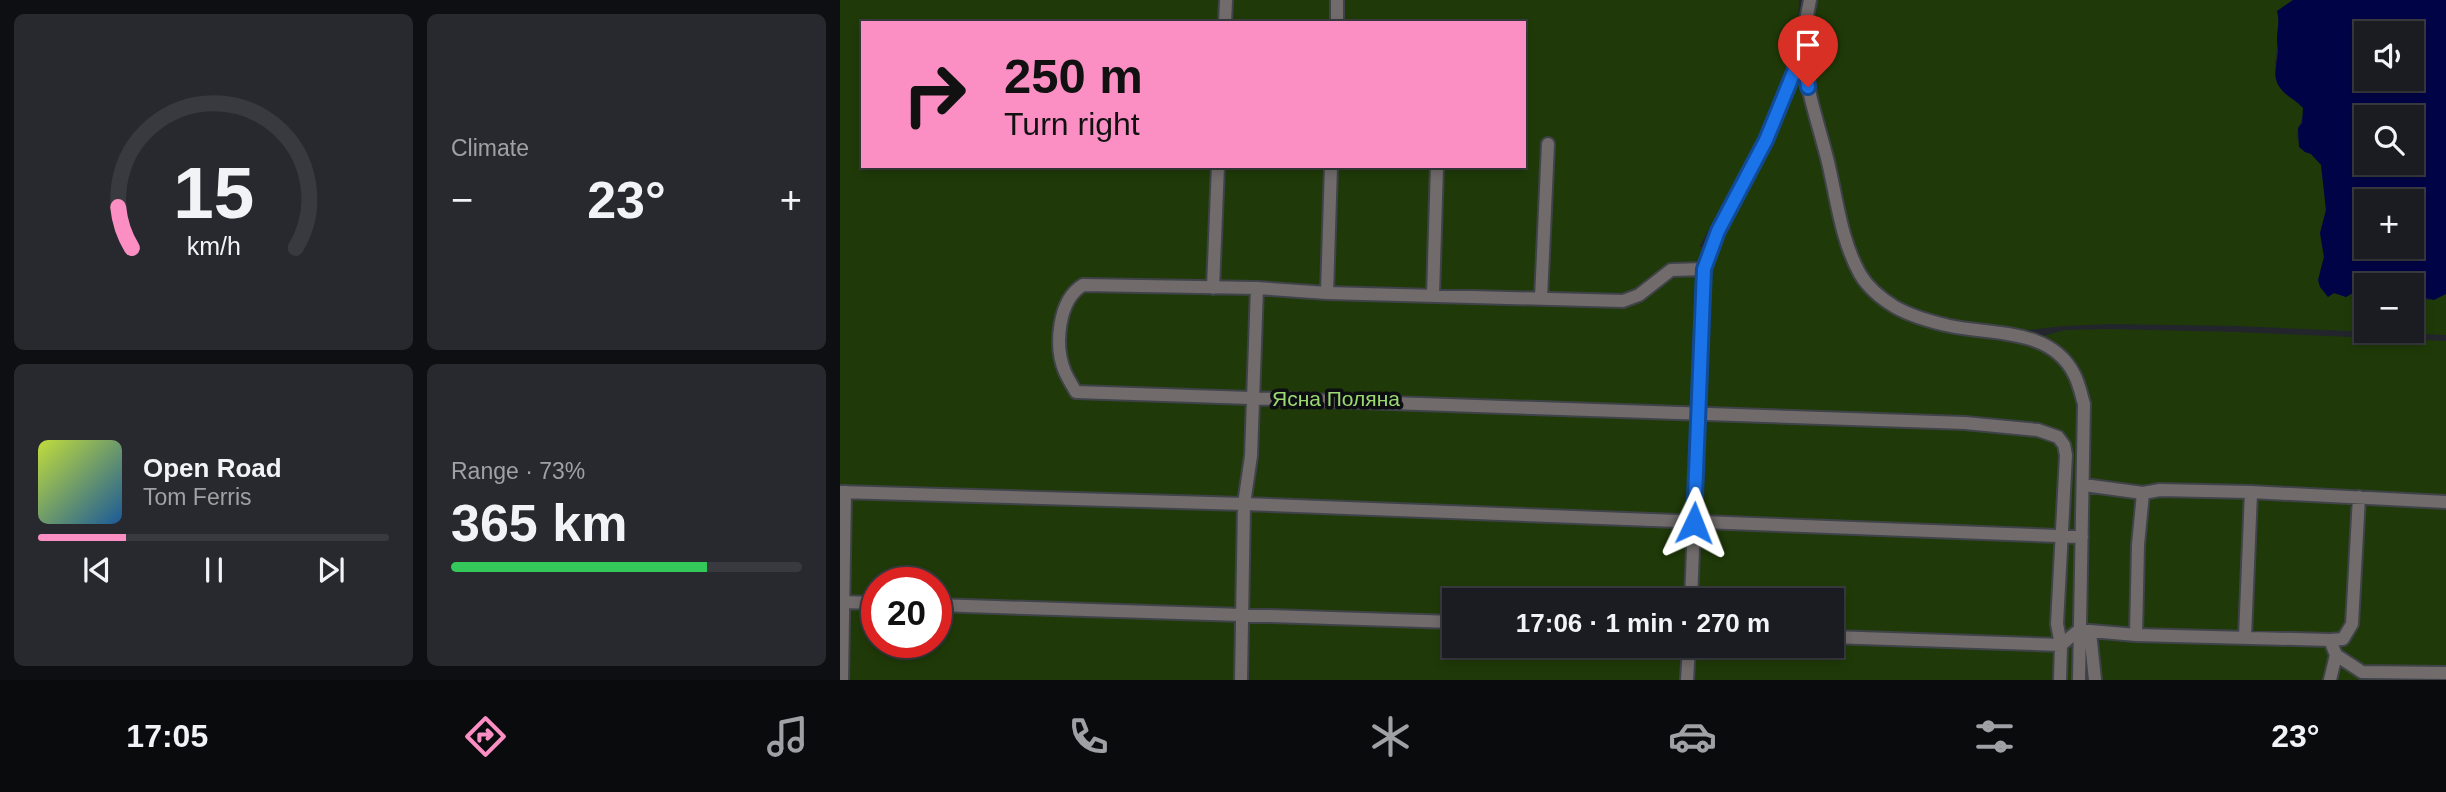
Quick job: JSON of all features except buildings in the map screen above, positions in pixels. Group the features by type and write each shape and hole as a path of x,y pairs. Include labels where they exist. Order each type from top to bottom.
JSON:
{"street":[{"path":"1225,21 1226,0"},
{"path":"1336,21 1337,0"},
{"path":"1691,588 1704,269 1718,231 1766,140 1803,50 1810,0"},
{"path":"1803,50 1808,87 1844,235 1862,278 1878,296 1896,308 1951,326 2018,335 2044,345 2060,355 2074,372 2084,404 2084,631 2079,680"},
{"path":"1541,298 1548,144"},
{"path":"1213,288 1218,168"},
{"path":"1327,293 1331,168"},
{"path":"1433,295 1437,168"},
{"path":"1704,269 1671,270 1639,295 1623,301 1327,293 1257,288 1083,285 1074,290 1062,322 1060,351 1064,370 1076,392 1965,423 2038,430 2058,437 2064,445 2066,455 2057,624 2061,645 2060,680"},
{"path":"1241,680 1244,504 1251,456 1257,288"},
{"path":"2084,485 2143,493 2160,490 2250,492 2446,502"},
{"path":"842,680 842,492 1244,504 2082,537"},
{"path":"2245,638 2250,492"},
{"path":"2136,635 2139,599 2138,545 2143,493"},
{"path":"1844,636 2061,645 2084,631 2136,635 2343,639 2352,624 2358,497"},
{"path":"841,602 861,603"},
{"path":"952,605 1442,622"},
{"path":"2084,631 2095,680"},
{"path":"2330,640 2336,655 2362,673 2446,673"},
{"path":"2329,680 2336,655"},
{"path":"1687,680 1688,658"}],"green space":[{"name":"Ясна Поляна","path":"840,0 1799,0 1797,47 1770,117 1699,247 1718,247 1772,141 1796,78 1799,78 1849,261 1857,281 1874,301 1915,324 1950,333 2021,342 2065,330 2109,329 2354,337 2354,343 2446,341 2446,680 840,680"},
{"path":"1812,0 2293,0 2277,11 2280,24 2275,63 2287,94 2297,99 2304,109 2297,131 2298,141 2305,152 2321,164 2326,210 2320,233 2324,257 2318,280 2328,297 2334,293 2346,297 2354,292 2354,331 2109,324 2018,331 1919,313 1900,305 1882,293 1866,275 1858,259 1812,80 1808,51"},
{"path":"2446,294 2446,335 2424,334 2424,299"}],"shaded area":[{"path":"2293,0 2446,0 2446,294 2434,300 2424,298 2424,273 2354,273 2354,292 2346,297 2334,293 2328,297 2320,287 2318,280 2324,257 2320,233 2326,210 2321,165 2311,154 2299,147 2298,128 2302,123 2303,108 2283,92 2276,80 2277,11"}],"route":[{"path":"1694,523 1704,269 1718,231 1766,140 1803,50 1808,87"}]}
